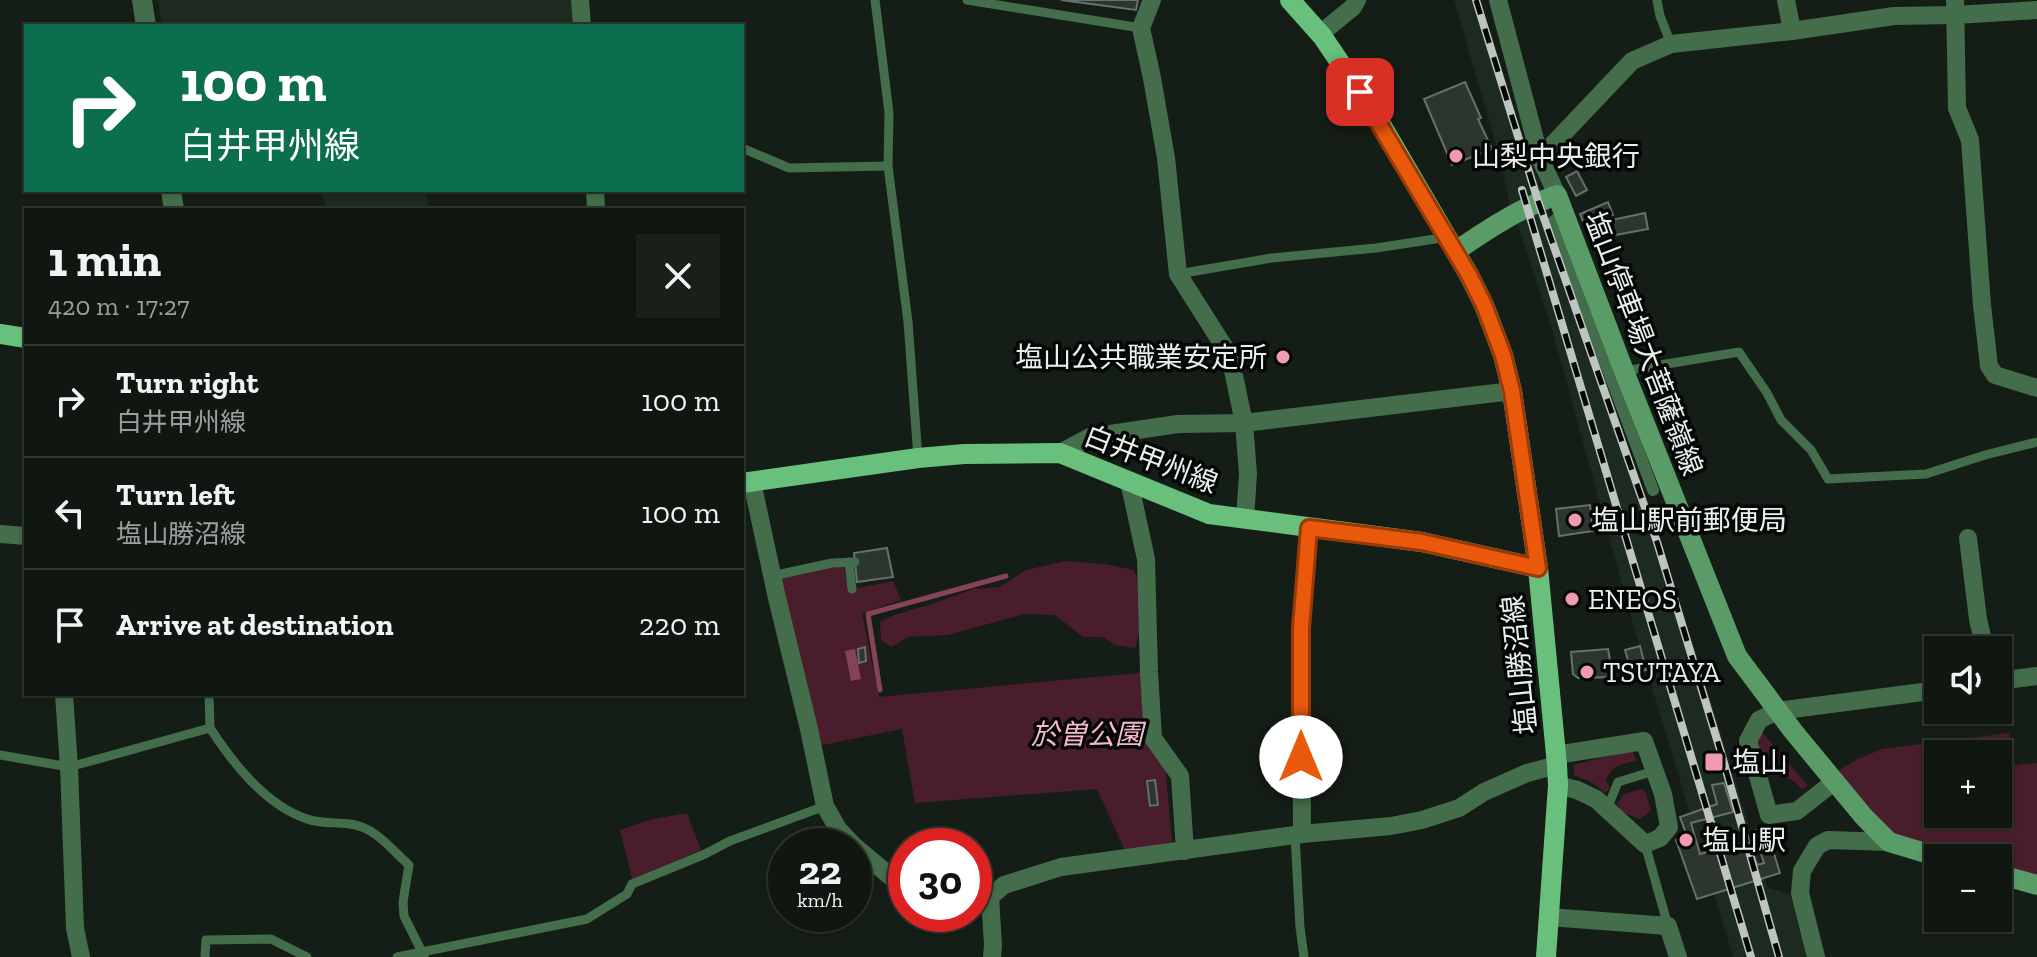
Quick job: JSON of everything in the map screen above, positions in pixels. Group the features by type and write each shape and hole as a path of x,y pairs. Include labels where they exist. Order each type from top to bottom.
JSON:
{"main road":[{"name":"塩山勝沼線","path":"1290,0 1320,34 1375,114 1452,244 1484,305 1503,355 1512,391 1538,568 1557,768 1546,957"},
{"name":"塩山停車場大菩薩嶺線","path":"1452,244 1527,206 1561,203 1737,656 1777,711 1864,817 1889,842 1924,853"},
{"path":"0,334 24,338"},
{"name":"白井甲州線","path":"747,483 918,458 1060,453 1209,514 1422,542 1538,568"},
{"path":"2012,878 2037,885"}],"street":[{"path":"142,0 146,24"},
{"path":"580,0 582,24"},
{"path":"1152,0 1141,28 1166,158 1178,274 1230,356 1244,423 1248,474 1245,519"},
{"path":"1320,34 1353,7 1357,0"},
{"path":"1498,0 1540,158 1561,203 1553,222 1653,490"},
{"path":"1786,0 1792,31"},
{"path":"1540,158 1632,61 1671,44 1792,31 1955,7 2037,10"},
{"path":"1955,7 1957,108 1970,140 1989,366 1995,375 2037,388"},
{"path":"1060,453 1090,437 1178,424 1244,423 1512,391"},
{"path":"1129,481 1146,559 1153,738 1180,776 1185,851"},
{"path":"747,483 809,729 825,806 837,828"},
{"path":"1299,834 1301,628 1309,528"},
{"path":"0,534 24,536"},
{"path":"1968,538 1982,636"},
{"path":"2012,679 2037,676"},
{"path":"1835,781 1797,811 1769,815 1748,741 1759,720 1777,711 1924,692"},
{"path":"64,696 75,928 81,957"},
{"path":"992,892 1061,867 1422,820 1459,808 1484,792 1527,773 1557,768 1644,741 1663,794 1669,827 1660,838 1645,844 1596,799 1577,790 1557,768"},
{"path":"1816,957 1800,893 1802,871 1817,846 1828,840 1889,842"},
{"path":"872,861 888,874"},
{"path":"1549,917 1668,926 1678,957"},
{"path":"990,932 992,957"}],"lane":[{"path":"875,0 889,113 888,166 908,322 918,458"},
{"path":"967,0 1141,28"},
{"path":"1657,0 1671,44"},
{"path":"744,149 789,168 888,166"},
{"path":"1178,274 1272,258 1452,244"},
{"path":"1624,371 1739,352 1781,420 1811,450 1828,479 1926,474 2037,442"},
{"path":"772,576 832,563 852,562 852,589"},
{"path":"209,696 210,728 228,755 264,795 304,818 353,824 373,831 409,865 404,916 423,954"},
{"path":"0,755 69,767 210,728"},
{"path":"1607,809 1618,782 1654,771"},
{"path":"397,957 587,919 627,894 632,884 730,841 825,806"},
{"path":"1299,834 1300,927 1304,957"},
{"path":"1645,844 1668,926"},
{"path":"205,957 206,940 271,939 307,957"}],"shaded area":[{"path":"158,0 571,0 573,24 162,24"},
{"path":"1454,0 1480,0 1710,698 1768,888 1794,895 1806,957 1733,957 1634,628 1552,329 1511,212 1501,161"},
{"path":"321,192 426,192 429,208 326,208"},
{"path":"855,649 861,679 851,681 845,651"}],"green space":[{"path":"1066,561 1134,570 1142,609 1135,648 1115,645 1103,637 1083,637 1055,615 1024,614 948,635 908,637 891,647 881,640 880,622 894,615 973,589 1000,587 1026,570"},
{"name":"於曽公園","path":"844,565 848,590 893,581 901,600 862,613 879,697 1149,672 1164,753 1173,853 1128,857 1097,789 915,803 902,729 813,747 773,580"},
{"path":"1762,732 1808,786 1802,789 1794,781 1766,775 1755,740"},
{"path":"2009,733 2010,740 1953,740"},
{"path":"1924,744 1924,828 2012,828 2012,749 2015,765 2037,763 2037,885 2012,878 2012,844 1924,844 1924,853 1903,847 1831,775 1882,749"},
{"path":"1632,749 1636,761 1614,768 1606,781 1610,788 1605,793 1593,783 1574,775 1574,765"},
{"path":"1641,789 1646,793 1651,811 1640,819 1624,813 1617,804 1624,794"},
{"path":"687,813 701,850 632,879 620,830 649,820"}],"building":[{"path":"1061,0 1138,0 1136,10"},
{"path":"1465,82 1492,149 1452,165 1424,99"},
{"path":"1577,171 1587,190 1576,196 1566,177"},
{"path":"1608,202 1613,215 1585,226 1580,214"},
{"path":"1645,213 1648,229 1594,239 1592,227"},
{"name":"塩山駅前郵便局","path":"1590,505 1593,531 1559,536 1556,509"},
{"path":"887,548 893,577 857,582 854,553"},
{"path":"1640,646 1646,670 1632,674 1625,650"},
{"path":"865,647 866,661 859,663 858,649"},
{"path":"1608,649 1613,677 1578,678 1573,674 1571,652"},
{"path":"1155,780 1158,805 1150,806 1147,781"},
{"name":"塩山駅","path":"1724,783 1733,812 1691,823 1700,854 1749,841 1757,865 1764,863 1753,831 1766,828 1780,873 1697,899 1676,840 1687,836 1680,817 1717,804 1712,785"}],"waterway":[{"path":"880,690 868,614 1006,576"}],"railway":[{"path":"1476,0 1538,201 1657,542 1779,957"},
{"path":"1522,190 1751,957"}],"place":[{"name":"山梨中央銀行","path":"1456,156"},
{"name":"塩山公共職業安定所","path":"1283,357"},
{"name":"塩山駅前郵便局","path":"1575,520"},
{"name":"ENEOS","path":"1572,599"},
{"name":"TSUTAYA","path":"1587,672"},
{"name":"塩山","path":"1714,762"},
{"name":"塩山駅","path":"1686,840"}],"route":[{"path":"1301,757 1301,628 1309,528 1422,542 1538,568 1512,391 1503,355 1469,275 1360,92"}]}
